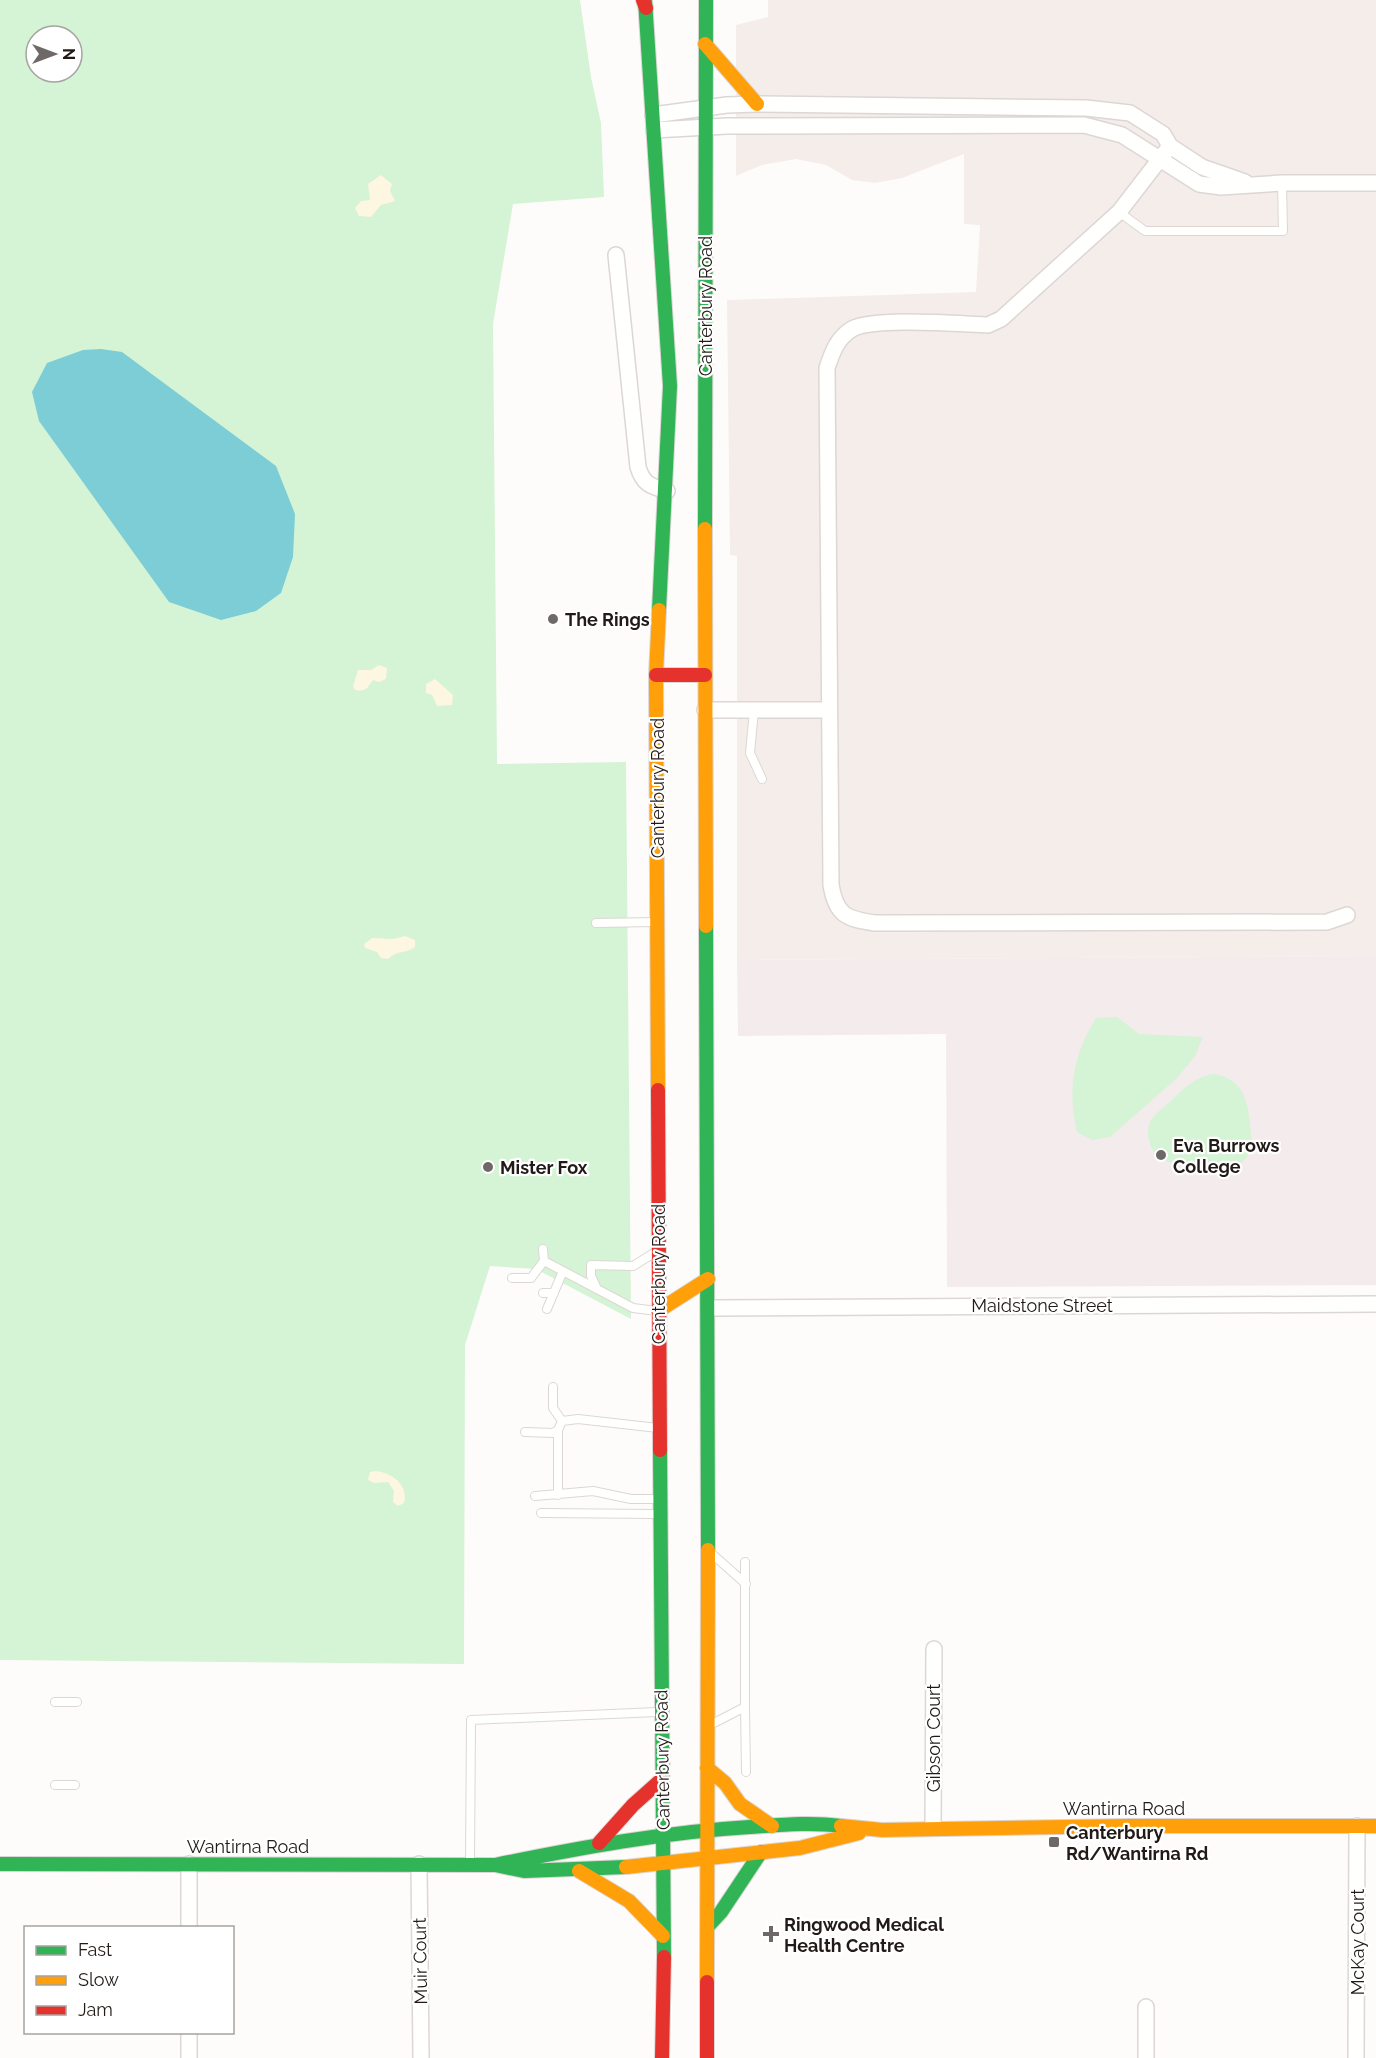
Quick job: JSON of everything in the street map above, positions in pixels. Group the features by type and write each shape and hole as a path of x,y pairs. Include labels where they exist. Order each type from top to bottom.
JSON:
{"main road":[{"name":"Canterbury Road","path":"706,0 705,710 709,1308 707,2058"},
{"name":"Canterbury Road","path":"645,3 670,386 667,491 656,675 658,1311 664,1864 662,2058"},
{"path":"705,44 757,104"},
{"path":"656,675 705,675"},
{"path":"658,1311 708,1279"},
{"path":"707,1768 725,1783 740,1804 772,1826"},
{"path":"599,1843 633,1805 662,1780"},
{"name":"Wantirna Road","path":"495,1865 599,1843 772,1826 816,1824 872,1830 1376,1826"},
{"name":"Wantirna Road","path":"0,1864 470,1864 495,1865 524,1871 579,1871 664,1864 708,1857 800,1848 872,1830"},
{"path":"708,1926 721,1912 761,1852"},
{"path":"579,1871 628,1901 663,1936"}],"street":[{"path":"653,123 705,107 757,104 1086,108 1130,113 1163,134 1170,146 1202,167 1253,185"},
{"path":"653,123 705,127 1084,125 1122,135 1198,184 1221,187 1282,183 1376,183"},
{"path":"1170,146 1119,212 1001,319 988,325 883,324 859,326 850,330 837,344 827,368 831,885 834,901 841,912 854,920 874,922 1328,922 1347,915"},
{"path":"616,255 638,467 647,485 667,491"},
{"path":"705,710 829,710"},
{"name":"Maidstone Street","path":"709,1308 1376,1304"},
{"name":"Gibson Court","path":"933,1828 934,1649"},
{"name":"McKay Court","path":"1356,2058 1357,1826"},
{"path":"189,1864 189,1926"},
{"name":"Muir Court","path":"419,1864 421,2058"},
{"path":"1146,2007 1146,2058"},
{"path":"189,2034 189,2058"}],"lane":[{"path":"1119,212 1145,231 1283,231 1282,183"},
{"path":"754,710 750,753 762,779"},
{"path":"596,923 658,922"},
{"path":"512,1278 531,1278 544,1261 543,1249"},
{"path":"597,1289 591,1275 591,1265 633,1266 658,1251"},
{"path":"544,1261 633,1308 658,1311"},
{"path":"547,1309 563,1271"},
{"path":"543,1293 554,1293"},
{"path":"553,1387 553,1408 562,1421"},
{"path":"562,1421 578,1419 659,1428"},
{"path":"558,1495 558,1430 562,1421"},
{"path":"525,1432 553,1433 558,1430"},
{"path":"535,1496 593,1491 631,1498 660,1499"},
{"path":"541,1513 660,1514"},
{"path":"707,1549 746,1584"},
{"path":"745,1562 746,1772"},
{"path":"55,1702 76,1702"},
{"path":"707,1727 744,1707"},
{"path":"470,1864 471,1720 662,1712"},
{"path":"55,1785 75,1785"}],"shaded area":[{"path":"768,0 1376,0 1376,956 737,960 737,556 730,555 727,300 976,292 980,225 964,224 964,154 902,178 875,183 852,180 826,165 796,159 762,165 736,176 736,25 768,17"},
{"name":"Eva Burrows College","path":"1376,956 1376,1285 947,1287 946,1034 738,1036 737,960"}],"green space":[{"path":"0,0 580,0 591,77 601,123 604,197 513,204 493,324 497,764 626,762 631,1319 536,1269 490,1266 465,1345 464,1664 0,1660"},
{"path":"1117,1017 1139,1034 1203,1037 1195,1056 1176,1079 1110,1137 1092,1140 1077,1132 1073,1101 1074,1073 1082,1046 1096,1018"},
{"path":"1214,1074 1226,1078 1242,1092 1246,1101 1253,1147 1242,1162 1235,1165 1189,1166 1161,1159 1154,1152 1150,1142 1148,1131 1151,1119 1190,1084 1201,1077"}],"sand":[{"path":"381,175 392,184 390,191 395,201 381,205 371,217 359,216 355,208 361,201 370,200 368,184"},
{"path":"379,665 387,668 386,679 379,682 373,680 364,690 355,690 353,686 358,670 371,670"},
{"path":"435,679 453,695 452,705 437,706 432,695 426,693 426,684"},
{"path":"405,936 415,940 415,947 388,959 381,958 377,952 365,948 364,944 372,938 393,939"},
{"path":"370,1472 388,1474 402,1485 404,1503 398,1506 393,1502 394,1491 388,1482 374,1483 368,1480"}],"water":[{"path":"101,349 122,352 276,466 295,514 293,557 281,593 256,611 221,620 169,602 39,421 32,392 47,363 83,350"}],"traffic: fast":[{"path":"645,0 670,386 659,610"},
{"path":"705,529 706,0"},
{"path":"706,926 708,1550"},
{"path":"660,1450 664,1957"},
{"path":"495,1865 590,1847 718,1829 796,1824 841,1826"},
{"path":"708,1926 721,1912 761,1852"},
{"path":"0,1864 495,1865 524,1871 626,1867"}],"traffic: slow":[{"path":"705,44 757,104"},
{"path":"705,529 706,926"},
{"path":"658,1090 656,675 659,610"},
{"path":"658,1311 708,1279"},
{"path":"707,1982 708,1550"},
{"path":"707,1768 725,1783 740,1804 772,1826"},
{"path":"841,1826 882,1830 1129,1826 1376,1826"},
{"path":"626,1867 800,1848 859,1833"},
{"path":"579,1871 629,1901 663,1936"}],"traffic: jam":[{"path":"643,0 646,8"},
{"path":"656,675 705,675"},
{"path":"658,1090 660,1450"},
{"path":"599,1843 633,1805 661,1780"},
{"path":"662,2058 664,1957"},
{"path":"707,1982 707,2058"}],"place":[{"name":"The Rings","path":"553,619"},
{"name":"Eva Burrows College","path":"1161,1155"},
{"name":"Mister Fox","path":"488,1167"},
{"name":"Canterbury Rd/Wantirna Rd","path":"1054,1842"},
{"name":"Ringwood Medical Health Centre","path":"771,1934"}]}
